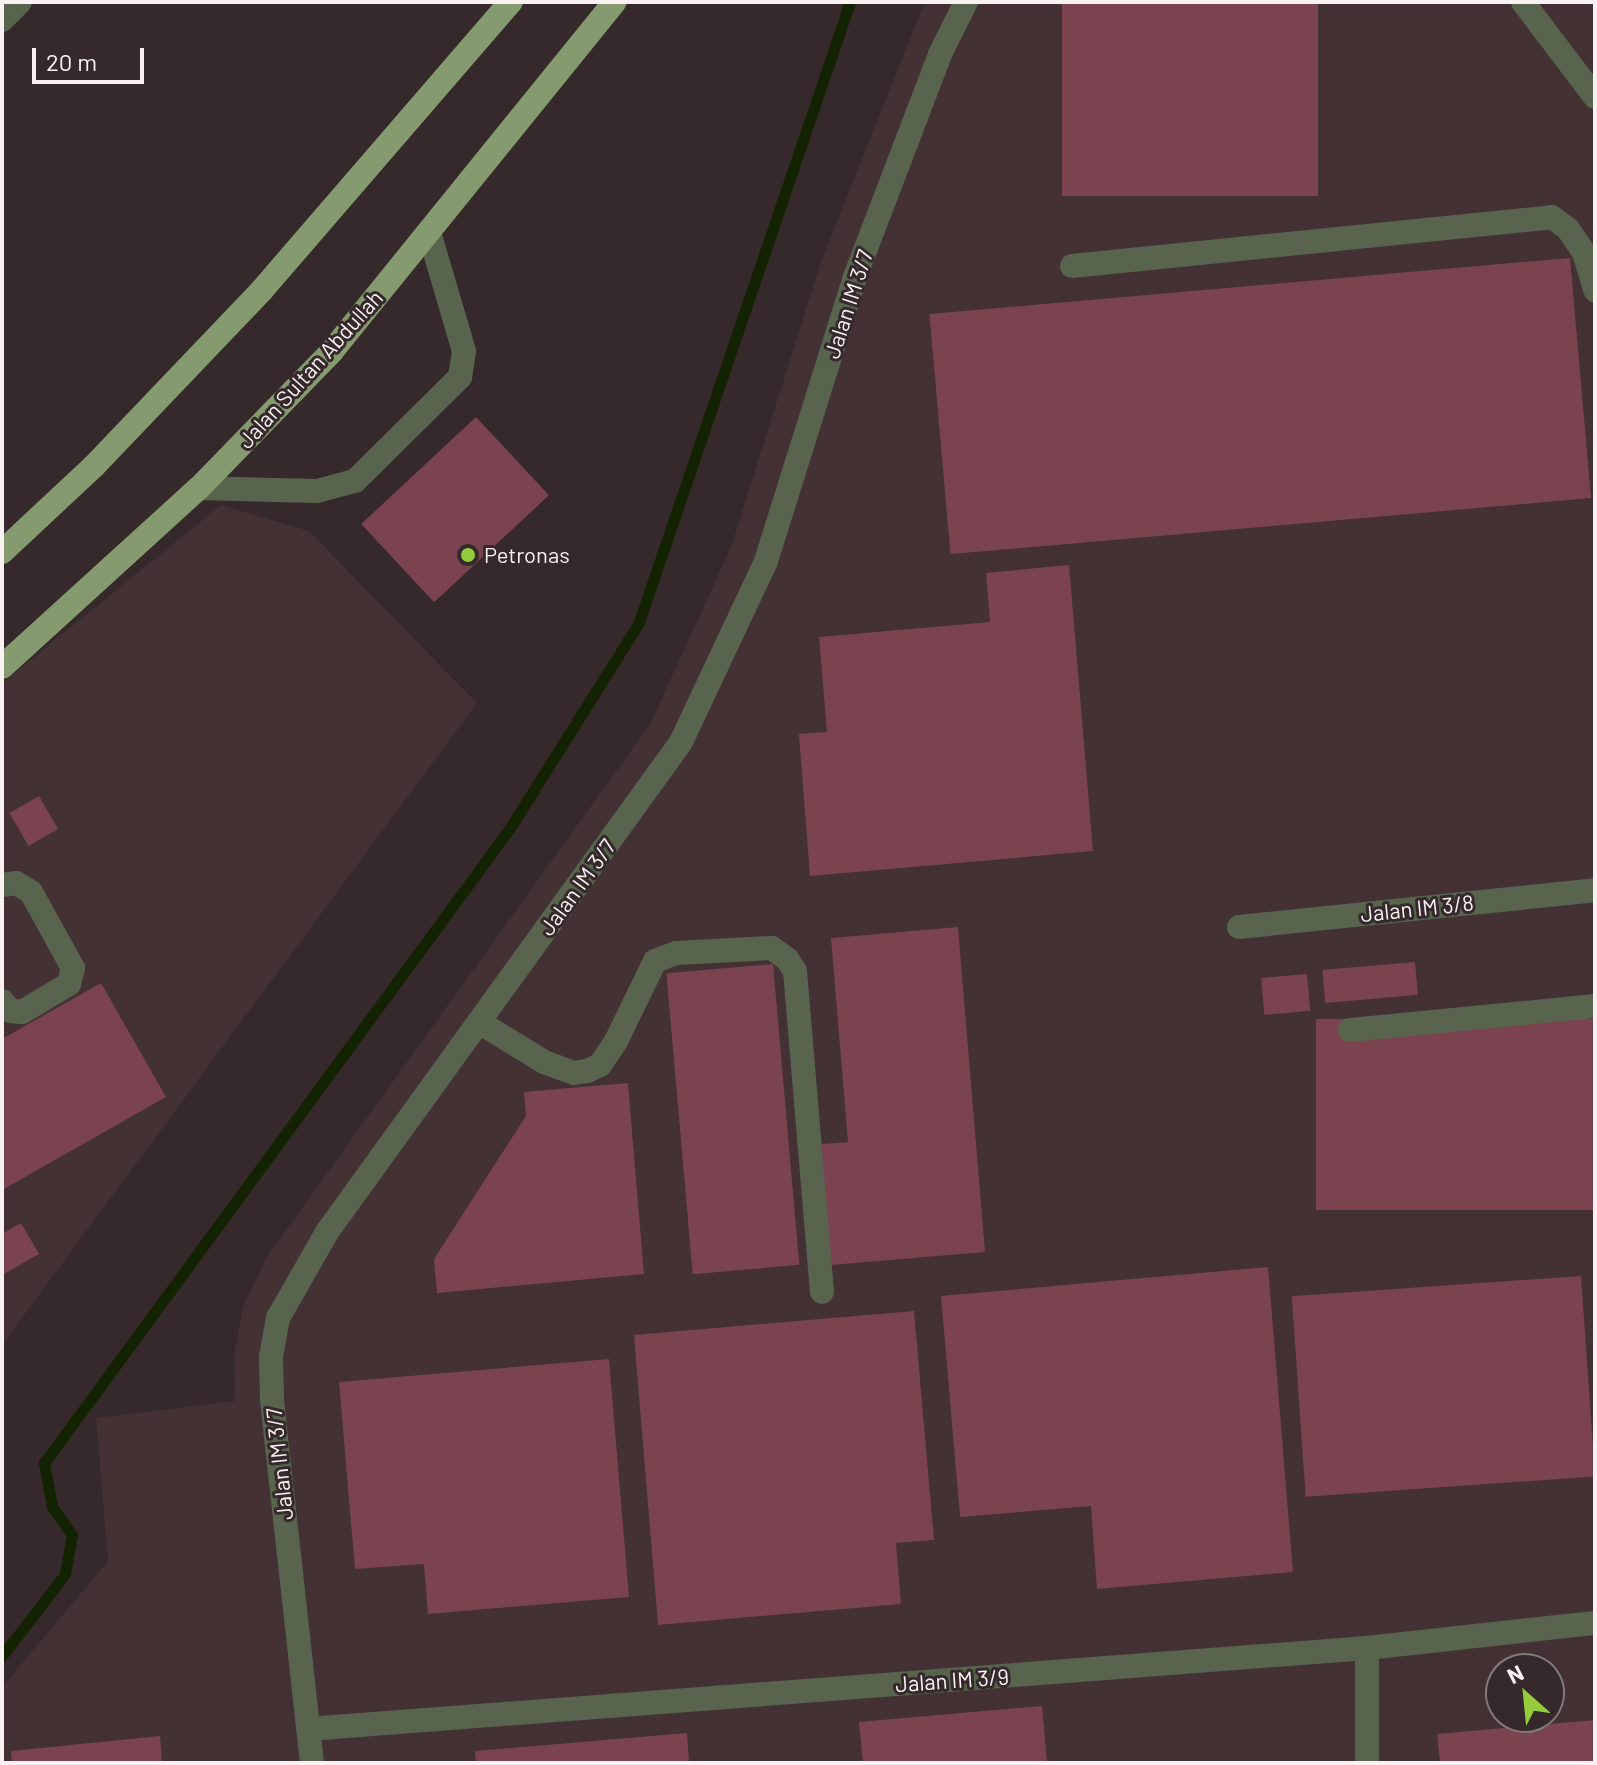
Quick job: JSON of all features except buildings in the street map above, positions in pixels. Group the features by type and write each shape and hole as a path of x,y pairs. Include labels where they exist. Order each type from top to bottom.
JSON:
{"main road":[{"path":"2,552 94,466 262,290 511,2"},
{"name":"Jalan Sultan Abdullah","path":"2,667 199,488 332,351 615,2"}],"street":[{"path":"2,20 20,2"},
{"name":"Jalan IM 3/7","path":"312,1763 272,1398 271,1357 278,1318 327,1232 681,742 766,561 855,277 940,54 966,2"},
{"path":"1523,2 1595,97"},
{"path":"1072,266 1552,217 1568,229 1584,253 1595,290"},
{"path":"199,488 317,491 355,481 460,377 464,351 429,232"},
{"path":"2,885 16,883 31,892 73,968 69,984 22,1012 11,1011 2,1001"},
{"name":"Jalan IM 3/8","path":"1239,927 1595,890"},
{"path":"479,1022 544,1062 574,1073 587,1071 600,1065 616,1041 655,961 676,953 772,948 787,959 795,971 822,1292"},
{"path":"1350,1030 1595,1006"},
{"name":"Jalan IM 3/9","path":"308,1729 1367,1648 1595,1623"},
{"path":"1367,1648 1367,1763"}],"shaded area":[{"path":"925,2 1595,2 1595,1763 2,1763 2,1687 108,1561 96,1418 235,1401 234,1355 243,1307 266,1258 650,724 731,547 820,265"},
{"path":"221,505 309,531 477,703 2,1345 2,683"}],"waterway":[{"path":"2,1656 65,1574 72,1535 52,1506 44,1463 510,828 639,622 850,2"}],"place":[{"name":"Petronas","path":"468,555"}]}
